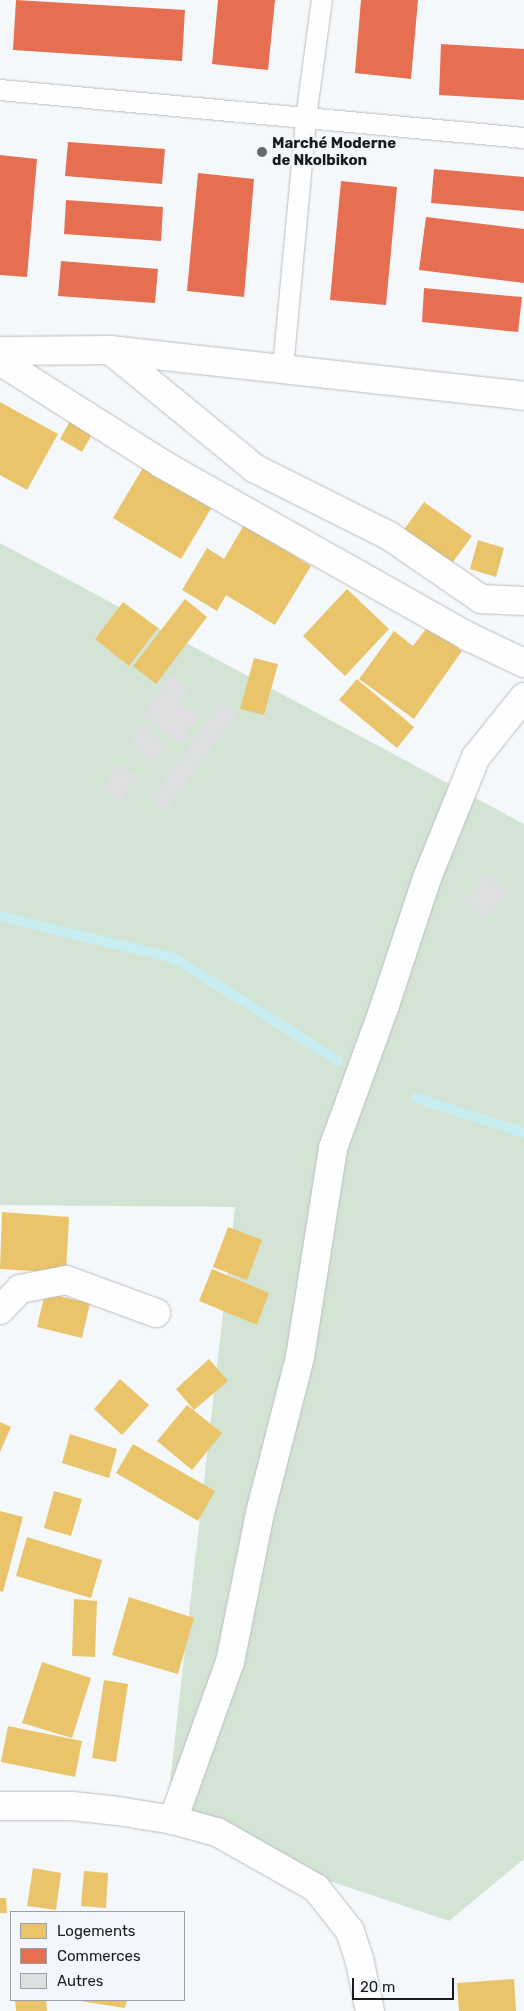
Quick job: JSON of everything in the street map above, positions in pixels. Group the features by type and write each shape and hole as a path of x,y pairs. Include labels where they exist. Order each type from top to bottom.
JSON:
{"street":[{"path":"110,350 254,468 388,535 482,599 524,601"},
{"path":"0,351 110,350 524,396"},
{"path":"0,361 162,464 469,638 524,663"},
{"path":"173,1820 230,1662 260,1513 300,1357 333,1148 385,1005 427,878 476,757 524,697"},
{"path":"0,1310 20,1289 66,1280 156,1313"},
{"path":"0,1806 72,1806 173,1820 217,1832 316,1888 350,1931 359,1958 370,2011"}],"lane":[{"path":"283,368 306,118 322,0"},
{"path":"0,90 524,138"}],"green space":[{"path":"0,543 524,824 524,1859 449,1921 165,1826 235,1207 0,1205"}],"building: Logements":[{"path":"0,402 58,434 27,490 0,475"},
{"path":"77,409 99,422 82,452 60,439"},
{"path":"144,466 212,507 181,559 113,518"},
{"path":"424,502 472,536 447,570 400,535"},
{"path":"244,525 311,566 275,625 226,595 217,611 182,590 207,548 224,559"},
{"path":"478,540 504,548 496,577 470,569"},
{"path":"347,589 389,629 345,676 303,636"},
{"path":"185,599 207,617 156,684 133,666"},
{"path":"123,602 158,628 129,666 95,639"},
{"path":"428,626 462,651 414,719 359,679 394,631 413,646"},
{"path":"254,658 278,664 264,715 240,709"},
{"path":"357,679 414,727 397,748 339,700"},
{"path":"2,1212 69,1217 66,1273 0,1269"},
{"path":"228,1227 262,1240 247,1280 213,1267"},
{"path":"212,1269 269,1293 257,1325 199,1301"},
{"path":"45,1293 90,1303 82,1338 37,1327"},
{"path":"209,1359 228,1381 194,1410 176,1389"},
{"path":"120,1379 149,1405 122,1435 94,1409"},
{"path":"187,1405 222,1433 192,1470 157,1441"},
{"path":"0,1422 11,1427 0,1452"},
{"path":"70,1434 117,1449 109,1478 62,1463"},
{"path":"133,1444 215,1491 198,1521 116,1473"},
{"path":"54,1491 82,1499 71,1536 44,1528"},
{"path":"0,1511 23,1517 3,1592 0,1591"},
{"path":"27,1537 102,1560 91,1598 16,1576"},
{"path":"129,1597 194,1618 178,1674 112,1655"},
{"path":"74,1599 97,1601 95,1657 72,1656"},
{"path":"42,1662 91,1678 72,1738 22,1723"},
{"path":"104,1680 128,1684 116,1762 92,1758"},
{"path":"8,1726 82,1741 75,1777 1,1762"},
{"path":"33,1868 61,1873 56,1910 27,1906"},
{"path":"84,1871 108,1873 106,1908 81,1906"},
{"path":"0,1898 6,1898 7,1913 0,1913"},
{"path":"514,1979 516,2011 459,2011 457,1983"},
{"path":"15,2001 46,2001 47,2011 16,2011"},
{"path":"80,2001 127,2001 125,2008"}],"building: Commerces":[{"path":"16,0 185,10 182,61 13,50"},
{"path":"218,0 275,0 268,70 212,64"},
{"path":"361,0 418,0 411,79 355,73"},
{"path":"441,44 524,49 524,100 439,95"},
{"path":"68,142 165,149 162,184 65,176"},
{"path":"0,155 37,159 27,277 0,275"},
{"path":"434,169 524,177 524,211 431,203"},
{"path":"198,173 254,179 244,297 187,291"},
{"path":"341,181 397,187 386,305 330,300"},
{"path":"66,200 163,207 161,241 64,234"},
{"path":"426,217 524,229 524,283 419,270"},
{"path":"61,261 158,269 155,303 58,296"},
{"path":"424,288 522,297 518,332 422,322"}],"building: Autres":[{"path":"172,674 191,688 180,703 199,717 180,743 142,715"},
{"path":"221,702 237,714 166,811 151,799"},
{"path":"145,724 167,745 151,762 129,741"},
{"path":"117,763 137,775 121,802 101,790"},
{"path":"485,874 510,894 486,921 462,901"}],"waterway":[{"path":"0,916 174,958 338,1061"},
{"path":"417,1098 524,1133"}],"place":[{"name":"Marché Moderne de Nkolbikon","path":"262,152"}]}
